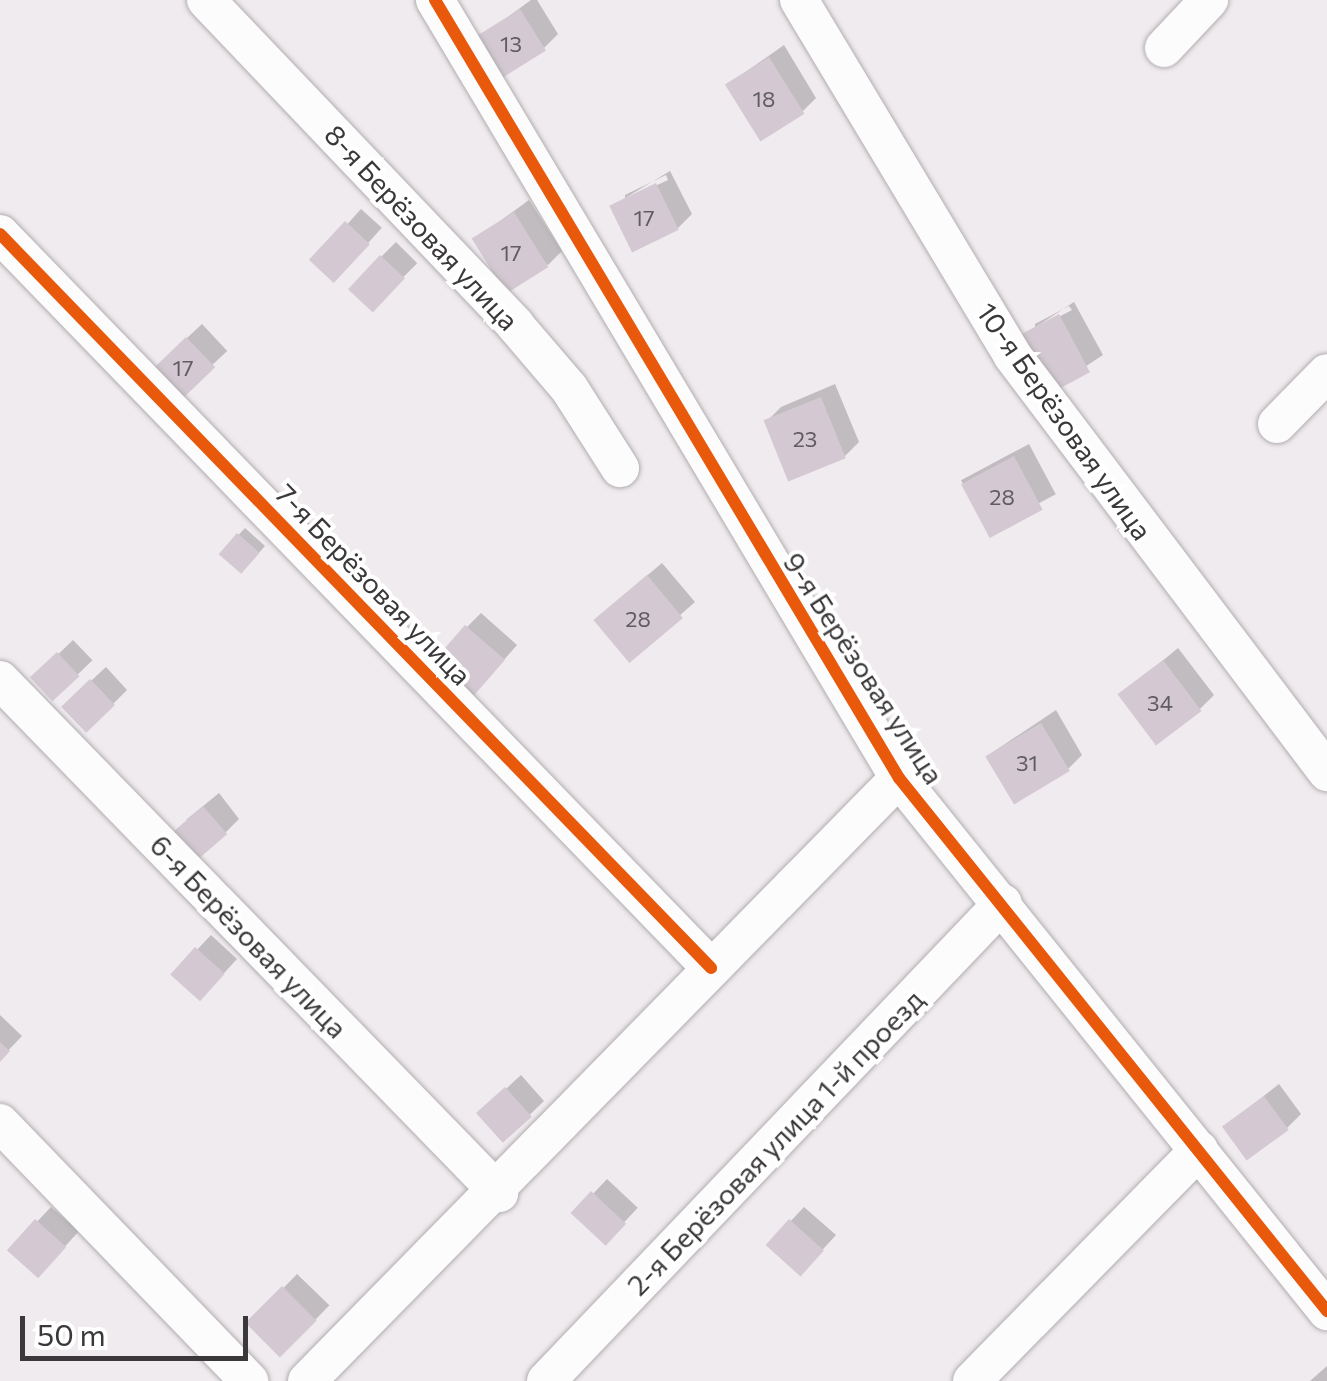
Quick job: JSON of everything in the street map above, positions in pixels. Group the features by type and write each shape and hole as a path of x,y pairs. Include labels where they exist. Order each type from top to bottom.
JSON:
{"street":[{"name":"8-я Берёзовая улица","path":"206,0 516,326 569,388 620,468"},
{"name":"9-я Берёзовая улица","path":"435,0 899,778 1004,903 1327,1310"},
{"name":"10-я Берёзовая улица","path":"798,0 1012,355 1327,772"},
{"path":"1164,48 1209,0"},
{"name":"7-я Берёзовая улица","path":"0,234 711,968"},
{"path":"1278,424 1327,373"},
{"name":"6-я Берёзовая улица","path":"0,680 499,1192"},
{"path":"307,1381 499,1192 711,968 899,778"},
{"name":"2-я Берёзовая улица 1-й проезд","path":"546,1381 1004,903"},
{"path":"0,1123 249,1381"},
{"path":"972,1381 1199,1150"}],"building":[{"path":"520,9 546,51 502,78 476,37"},
{"path":"769,57 805,114 760,141 725,85"},
{"path":"656,183 679,230 632,253 609,206"},
{"path":"514,212 548,267 506,294 472,238"},
{"path":"345,221 370,244 334,283 309,260"},
{"path":"380,255 405,278 373,313 348,289"},
{"path":"1059,314 1090,372 1050,393 1019,335"},
{"path":"186,337 215,367 181,401 151,370"},
{"path":"821,397 846,458 788,481 764,420"},
{"path":"1014,456 1043,510 990,538 961,484"},
{"path":"237,533 260,553 241,574 219,554"},
{"path":"647,575 683,618 629,663 593,620"},
{"path":"465,625 505,660 473,697 433,662"},
{"path":"57,652 80,676 52,701 30,677"},
{"path":"1163,660 1202,711 1156,745 1117,694"},
{"path":"90,679 115,705 86,733 61,707"},
{"path":"1041,723 1070,771 1014,804 985,756"},
{"path":"203,806 227,834 194,863 170,835"},
{"path":"195,947 225,974 200,1001 170,974"},
{"path":"0,1042 10,1051 0,1062"},
{"path":"505,1087 532,1117 503,1143 476,1113"},
{"path":"1264,1096 1289,1130 1247,1161 1222,1127"},
{"path":"591,1191 626,1224 606,1246 571,1213"},
{"path":"35,1219 66,1247 38,1278 7,1250"},
{"path":"789,1219 824,1250 801,1276 766,1245"},
{"path":"282,1286 317,1321 280,1357 245,1323"}],"cycle path":[{"path":"435,0 899,778 1327,1311"},
{"path":"0,234 711,968"}]}
